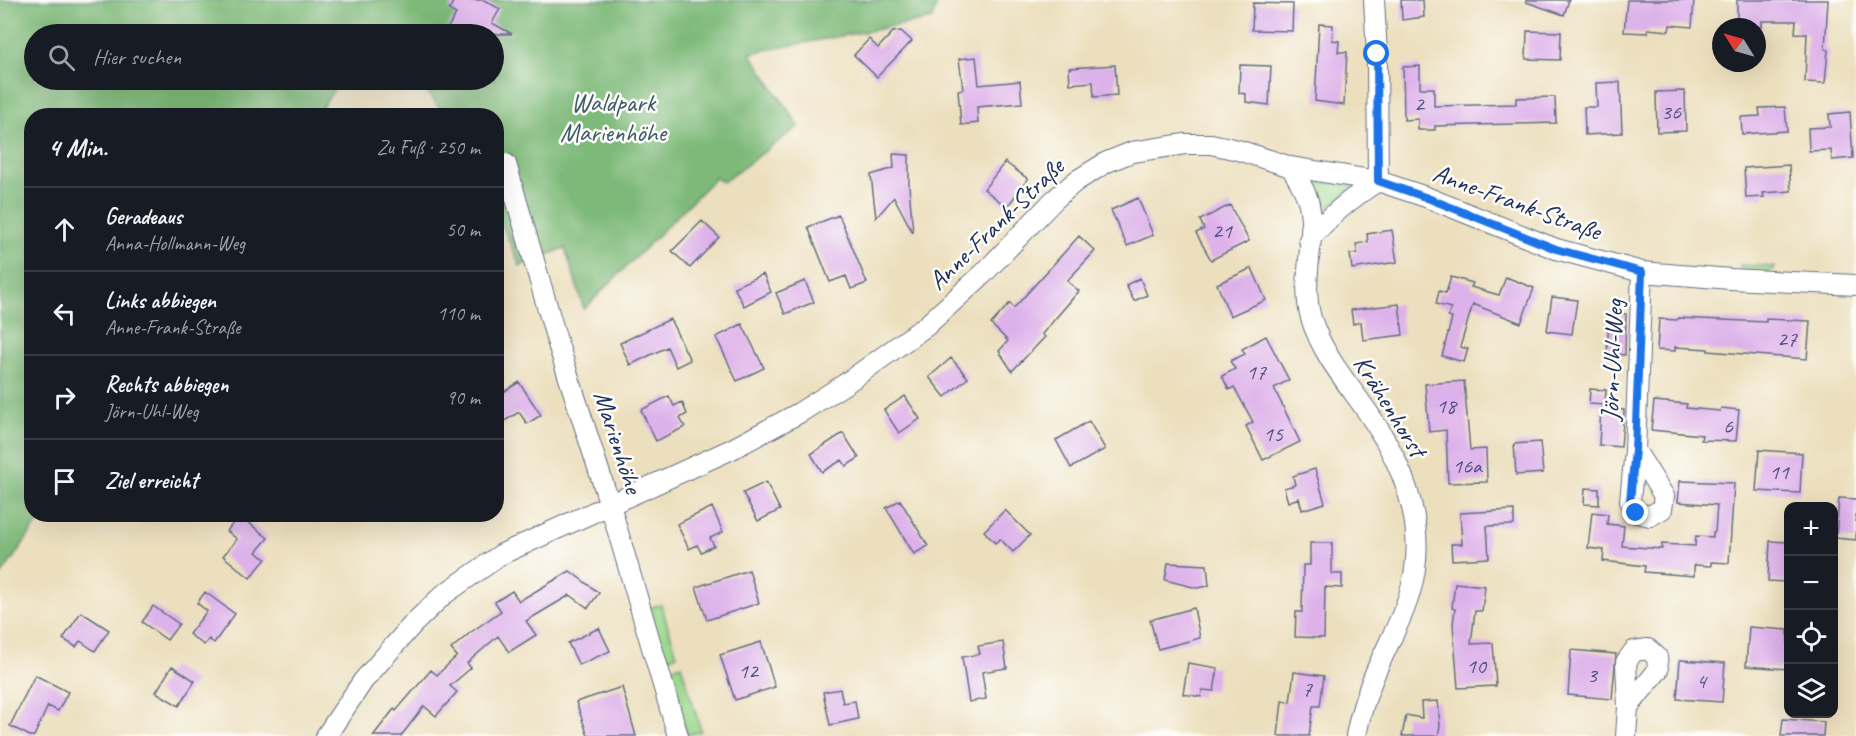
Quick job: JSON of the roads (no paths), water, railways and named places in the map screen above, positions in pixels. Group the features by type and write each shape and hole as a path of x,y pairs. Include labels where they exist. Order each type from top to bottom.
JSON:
{"street":[{"path":"1310,240 1326,219 1378,181 1377,54 1374,0"},
{"name":"Anne-Frank-Straße","path":"326,736 363,681 413,624 443,595 502,554 732,449 799,413 926,326 964,292 1054,200 1086,174 1107,162 1132,153 1185,144 1211,144 1292,167 1378,181 1425,197 1556,249 1642,272 1856,285"},
{"name":"Marienhöhe","path":"506,164 558,344 678,736"},
{"name":"Krähenhorst","path":"1292,167 1309,205 1310,240 1306,285 1311,316 1321,344 1332,363 1360,401 1393,455 1412,500 1417,538 1410,595 1365,699 1356,736"},
{"name":"Jörn-Uhl-Weg","path":"1635,450 1642,272"},
{"path":"1626,736 1628,707"}],"park label":[{"name":"Waldpark Marienhöhe","path":"613,117"}]}
